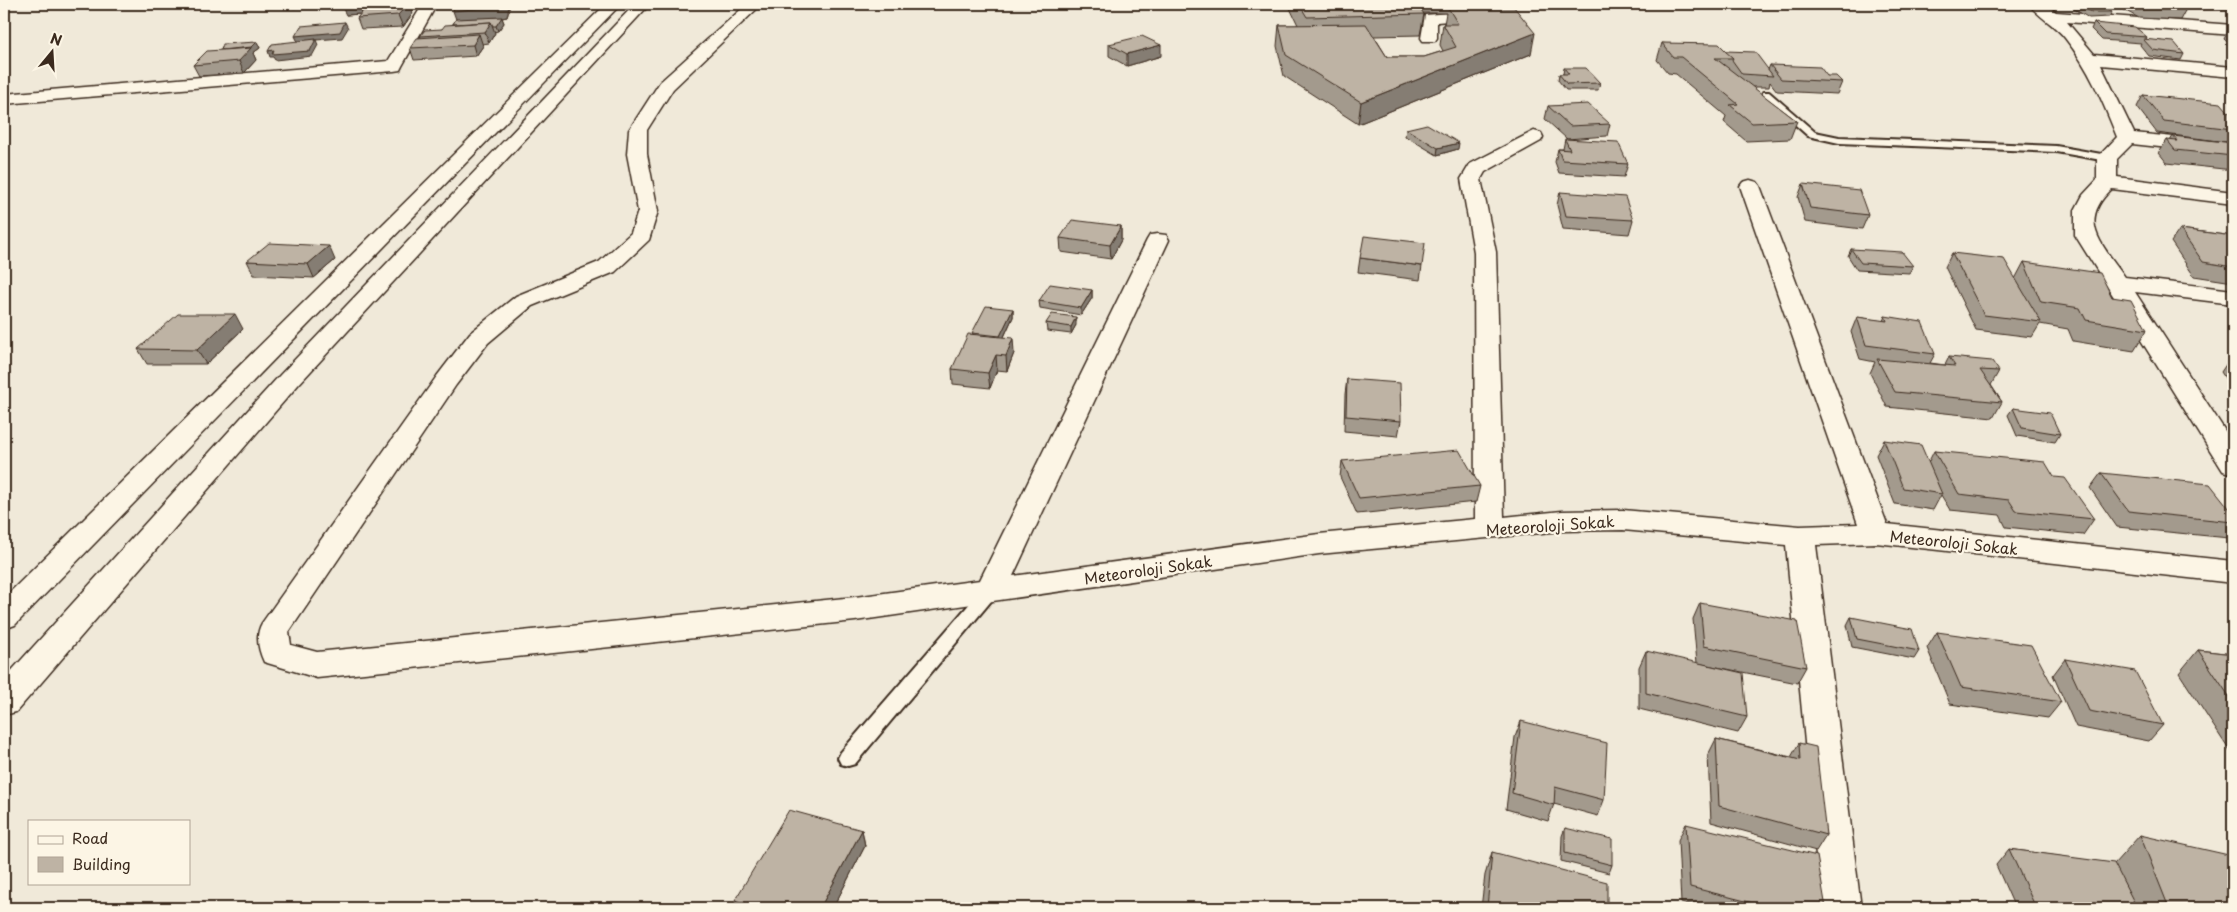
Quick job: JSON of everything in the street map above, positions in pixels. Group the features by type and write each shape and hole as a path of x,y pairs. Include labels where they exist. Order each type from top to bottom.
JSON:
{"main road":[{"path":"4,99 394,66 430,4"},
{"path":"563,53 595,4"},
{"path":"4,617 563,53 614,4"},
{"path":"4,702 290,380 643,4"},
{"path":"601,48 659,4"},
{"name":"Meteoroloji Sokak","path":"755,4 666,86 638,130 637,154 648,211 641,235 607,268 524,301 479,338 446,381 278,623 273,632 276,653 316,664 855,609 1319,544 1562,521 1623,520 1800,536 1876,533 2233,572"},
{"path":"1429,38 1430,18 1466,16 1480,8 1480,4"},
{"path":"2036,4 2054,16 2092,59 2127,138"},
{"path":"2054,16 2233,30"},
{"path":"2092,59 2233,72"},
{"path":"1490,529 1485,252 1481,222 1474,206 1472,179 1476,168 1534,137"},
{"path":"2127,138 2233,149"},
{"path":"2108,182 2107,158 2127,138"},
{"path":"2233,198 2108,182 2086,202 2083,218 2086,234 2186,387 2233,465"},
{"path":"1750,186 1876,533"},
{"path":"991,590 1158,240"},
{"path":"2117,283 2233,297"},
{"path":"1800,536 1841,908"}],"lane":[{"path":"1766,94 1812,134 1839,140 2056,149 2107,158"},
{"path":"848,758 991,590"}],"building":[{"path":"361,4 359,8 343,9 346,5"},
{"path":"369,4 408,4 398,15 357,18"},
{"path":"455,4 504,4 503,6 453,11"},
{"path":"1299,4 1417,4 1424,14 1307,17"},
{"path":"2076,4 2096,4 2112,12 2092,12"},
{"path":"2139,4 2179,4 2186,9 2144,7"},
{"path":"1447,6 1514,7 1535,33 1361,102 1286,55 1279,25 1366,24 1387,57 1424,57 1456,47 1443,24 1458,24"},
{"path":"502,17 496,26 493,26 491,22 453,24 456,19"},
{"path":"345,22 340,32 295,36 301,26"},
{"path":"491,22 485,32 420,36 425,30 442,29 445,25"},
{"path":"2094,23 2135,27 2147,37 2105,34"},
{"path":"479,34 473,45 410,48 417,38"},
{"path":"1142,36 1161,45 1127,54 1109,44"},
{"path":"316,39 310,51 272,54 274,50 268,51 272,44"},
{"path":"2143,39 2174,42 2184,54 2153,50"},
{"path":"257,42 252,47 221,50 223,44"},
{"path":"1662,43 1719,44 1733,58 1715,58 1797,121 1752,123 1730,105 1738,104 1681,57 1673,57"},
{"path":"251,48 239,61 193,65 207,51"},
{"path":"1725,51 1755,52 1773,76 1742,74 1732,60 1733,58"},
{"path":"1770,65 1820,67 1827,76 1836,76 1842,82 1781,79"},
{"path":"1564,68 1586,68 1600,83 1567,84 1559,74 1569,74"},
{"path":"2143,95 2221,103 2233,117 2233,129 2164,121"},
{"path":"1588,104 1610,124 1570,126 1548,106"},
{"path":"1427,124 1459,143 1438,148 1406,129"},
{"path":"2173,136 2233,143 2233,156 2175,150 2167,140 2177,141"},
{"path":"1565,139 1618,142 1628,164 1562,160 1558,149 1570,150"},
{"path":"1803,184 1859,190 1868,215 1810,208"},
{"path":"1560,192 1625,197 1633,220 1566,216"},
{"path":"1072,220 1121,226 1110,245 1060,238"},
{"path":"2180,229 2233,236 2233,267 2203,262"},
{"path":"1364,236 1425,243 1422,266 1360,258"},
{"path":"269,243 329,246 308,264 247,261"},
{"path":"1851,249 1902,252 1913,266 1861,263"},
{"path":"1952,253 2004,259 2041,322 1984,315"},
{"path":"2024,262 2100,273 2112,297 2131,300 2147,330 2086,320 2080,308 2041,302"},
{"path":"1050,284 1092,290 1081,308 1039,301"},
{"path":"986,306 1013,309 1000,336 972,333"},
{"path":"178,314 235,314 197,350 138,349"},
{"path":"1052,314 1076,317 1071,327 1046,323"},
{"path":"1885,316 1922,322 1935,354 1866,345 1857,317 1887,321"},
{"path":"968,334 1013,338 1006,356 996,355 988,373 952,369"},
{"path":"1949,357 1992,361 1999,371 1980,370 2002,402 1895,392 1877,359 1955,366"},
{"path":"1347,379 1400,383 1401,421 1346,416"},
{"path":"2013,408 2050,413 2060,434 2022,428"},
{"path":"1884,440 1921,445 1942,494 1903,488"},
{"path":"1459,450 1480,486 1359,498 1342,461"},
{"path":"1934,451 2045,462 2054,477 2065,478 2094,519 2016,511 2009,500 1959,494"},
{"path":"2101,473 2210,484 2233,513 2233,522 2128,511"},
{"path":"1700,603 1797,621 1806,667 1704,646"},
{"path":"1851,617 1912,629 1919,651 1857,639"},
{"path":"1937,632 2031,645 2061,702 1961,687"},
{"path":"2198,650 2233,654 2233,702"},
{"path":"1646,651 1743,673 1747,717 1646,693"},
{"path":"2065,659 2135,671 2163,725 2089,711"},
{"path":"1521,721 1607,743 1604,800 1555,787 1554,805 1512,793"},
{"path":"1716,739 1800,760 1799,743 1816,747 1826,835 1719,806"},
{"path":"789,810 862,830 820,908 761,908 735,900"},
{"path":"1686,824 1817,856 1826,908 1773,908 1690,887"},
{"path":"1565,828 1612,839 1612,865 1565,853"},
{"path":"2140,835 2233,856 2233,908 2169,908"},
{"path":"2009,849 2114,863 2137,908 2036,908"},
{"path":"1492,852 1607,882 1607,908 1487,908"}]}
